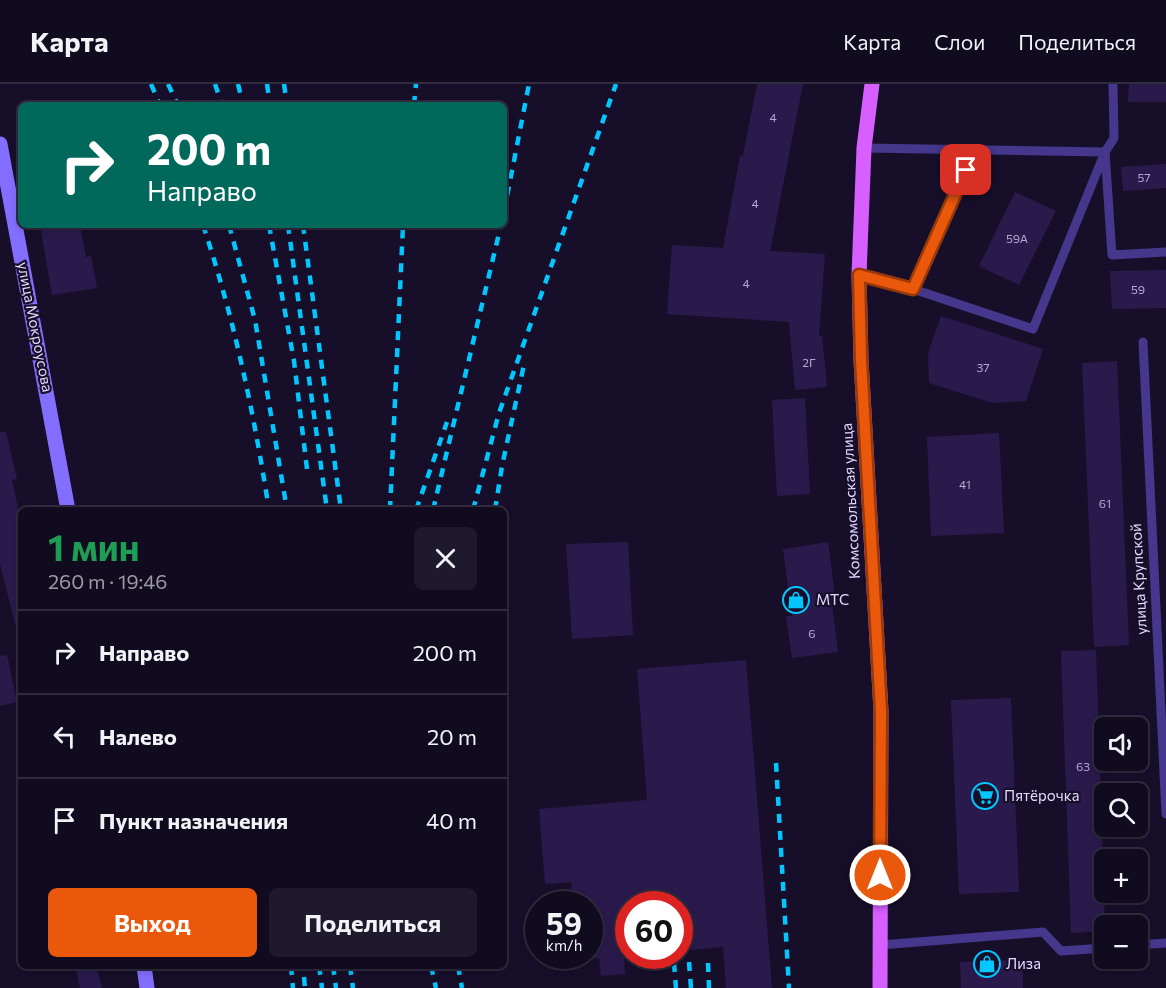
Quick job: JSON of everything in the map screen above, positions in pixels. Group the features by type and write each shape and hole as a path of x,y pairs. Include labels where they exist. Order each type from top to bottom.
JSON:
{"main road":[{"name":"Комсомольская улица","path":"872,84 864,148 859,275 861,360 881,711 880,988"}],"street":[{"name":"улица Мокроусова","path":"0,144 67,507"},
{"path":"144,969 147,988"}],"lane":[{"path":"859,275 913,289 1033,329 1105,152 1114,138 1113,84"},
{"path":"864,148 1105,152"},
{"path":"913,289 974,150"},
{"path":"1105,152 1112,255 1166,252"},
{"name":"улица Крупской","path":"1143,342 1166,814"},
{"path":"880,945 1044,932 1061,951 1094,949"},
{"path":"1148,944 1166,943"}],"building":[{"path":"757,84 803,84 770,251 825,254 819,336 822,336 827,387 795,390 789,322 667,314 672,245 723,248 740,156 743,156"},
{"path":"1129,84 1166,84 1166,102 1128,102"},
{"path":"1166,164 1166,188 1123,191 1121,167"},
{"path":"1015,192 1056,211 1019,285 979,266"},
{"path":"41,228 81,228 86,257 91,256 97,288 52,295"},
{"path":"1166,270 1166,308 1112,309 1110,271"},
{"path":"941,316 1043,349 1026,401 993,403 929,383 928,353"},
{"path":"1117,361 1129,645 1094,647 1082,363"},
{"path":"805,398 810,494 777,496 772,400"},
{"path":"0,432 6,432 17,479 12,480 18,508 18,624 15,624 0,564"},
{"path":"999,433 1004,533 931,536 927,437"},
{"path":"628,542 633,635 572,639 566,544"},
{"path":"828,542 836,603 832,604 838,652 792,658 786,616 792,616 783,549"},
{"path":"1096,650 1098,717 1094,717 1094,771 1100,771 1100,783 1094,783 1094,837 1102,837 1102,849 1094,849 1094,903 1104,903 1105,915 1094,915 1094,932 1071,933 1061,651"},
{"path":"7,655 17,702 0,706 0,656"},
{"path":"746,660 772,988 726,988 723,947 693,950 693,891 615,891 615,969 625,969 625,974 601,976 600,969 603,969 603,891 572,891 571,882 545,884 539,809 647,800 637,669"},
{"name":"Пятёрочка","path":"1011,698 1019,892 959,894 951,700"},
{"path":"1022,960 1023,988 961,988 960,962"},
{"path":"76,969 97,969 102,988 80,988"}],"railway":[{"path":"151,84 159,102"},
{"path":"168,84 177,102"},
{"path":"215,84 221,102"},
{"path":"238,84 242,102"},
{"path":"267,84 270,102"},
{"path":"284,84 287,102"},
{"path":"414,102 416,84"},
{"path":"507,197 529,84"},
{"path":"474,507 499,413 616,84"},
{"path":"204,228 242,366 268,507"},
{"path":"230,228 255,320 286,507"},
{"path":"270,228 294,361 307,469"},
{"path":"288,228 327,507"},
{"path":"303,228 341,507"},
{"path":"390,507 403,228"},
{"path":"434,507 500,228"},
{"path":"495,507 525,360"},
{"path":"417,507 447,422"},
{"path":"776,763 789,988"},
{"path":"708,963 709,988"},
{"path":"291,969 293,988"},
{"path":"319,969 322,988"},
{"path":"333,969 336,988"},
{"path":"350,969 353,988"},
{"path":"432,969 436,988"},
{"path":"459,969 462,988"},
{"path":"674,969 676,988"},
{"path":"690,969 691,988"},
{"path":"304,977 305,988"}],"place":[{"name":"МТС","path":"796,600"},
{"name":"Пятёрочка","path":"985,796"},
{"name":"Лиза","path":"987,964"}],"route":[{"path":"880,875 881,711 861,360 859,275 913,289 966,170"}]}
